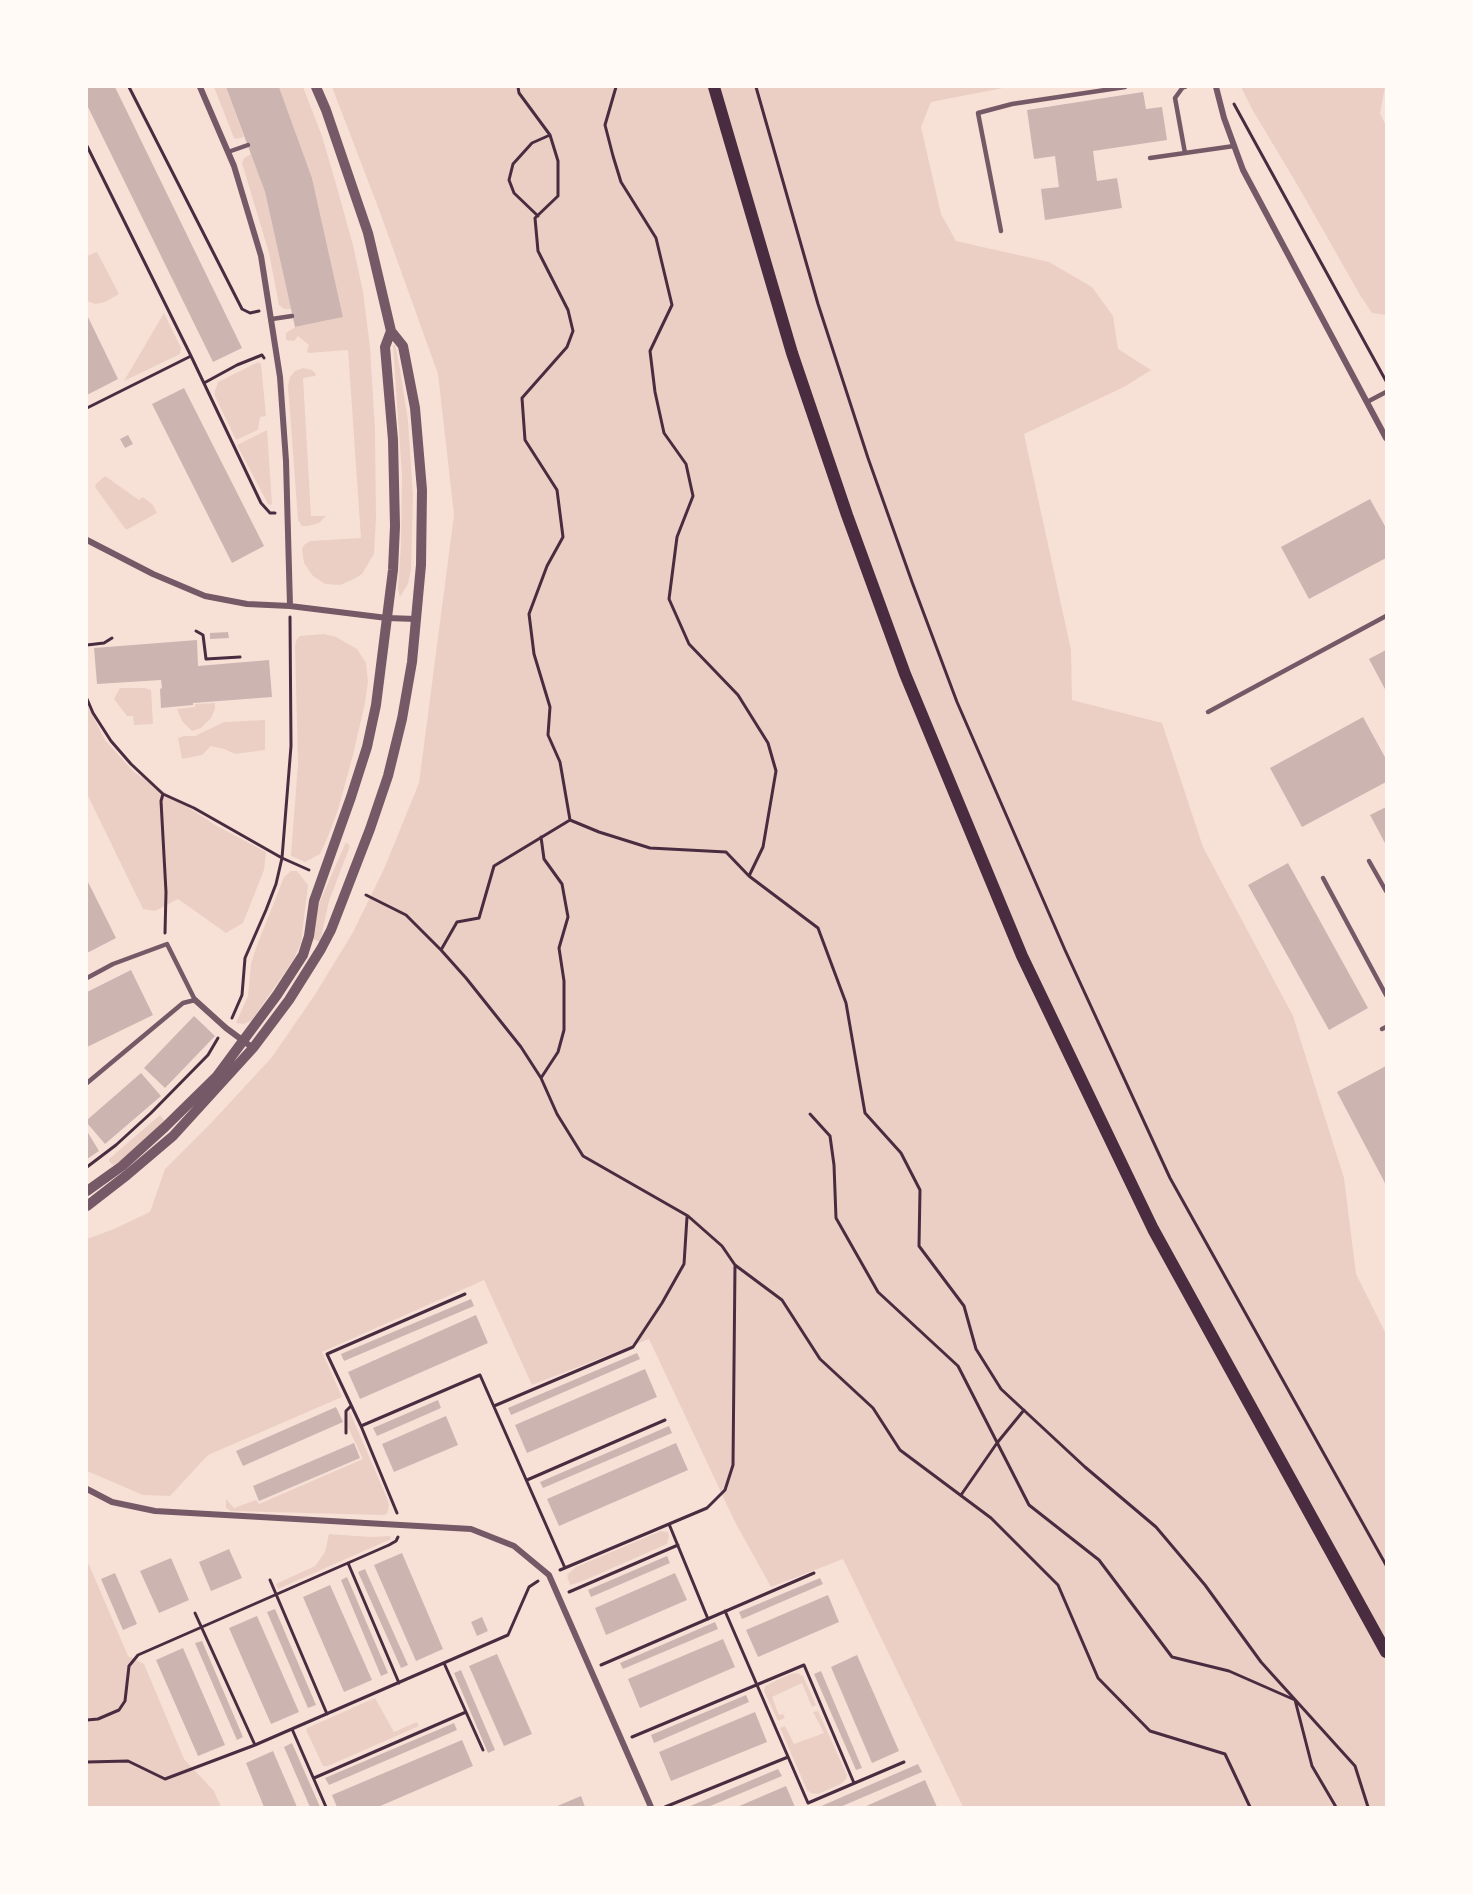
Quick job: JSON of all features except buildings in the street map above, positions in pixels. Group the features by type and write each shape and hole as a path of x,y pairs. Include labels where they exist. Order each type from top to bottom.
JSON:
{"main road":[{"path":"714,87 792,352 847,515 905,674 1022,956 1154,1229 1386,1652"}],"street":[{"path":"200,87 228,152 247,207 261,256 272,319 280,377 288,514 290,606"},
{"path":"87,1206 172,1136 289,1000 331,930 388,776 402,719 411,662 421,565 422,490 415,408 403,346 391,331 368,233 316,87"},
{"path":"1216,87 1243,170 1386,438"},
{"path":"87,1191 122,1166 165,1127 249,1044 303,955 309,936 314,901 367,747 376,705 393,570 395,526 393,440 385,347 391,331"},
{"path":"87,540 153,574 205,596 247,604 290,606 387,618 416,619"},
{"path":"195,1000 226,1028 249,1044"},
{"path":"87,1490 112,1502 155,1511 471,1529 514,1546 549,1575 651,1807"}],"lane":[{"path":"1001,231 978,112 1012,104 1125,87"},
{"path":"1183,87 1175,98 1185,153"},
{"path":"228,152 248,145"},
{"path":"1150,159 1234,146"},
{"path":"272,319 292,316"},
{"path":"1367,402 1386,392"},
{"path":"1208,712 1386,616"},
{"path":"1369,861 1386,891"},
{"path":"1323,878 1386,995"},
{"path":"87,978 113,964 167,944 195,1000 183,1003 167,1015 87,1083"}],"path":[{"path":"129,87 243,309 250,313 269,310"},
{"path":"518,87 519,93 550,135 558,161 558,195 535,218 538,251 568,310 573,331 567,347 522,398 525,440 557,490 563,537 547,566 529,614 534,654 549,706 548,735 560,762 570,820"},
{"path":"616,87 605,124 613,156 621,182 656,238 672,305 650,351 655,392 664,433 686,464 693,496 677,537 669,599 689,644 738,695 768,743 776,771 763,847 749,876"},
{"path":"756,87 818,304 868,458 957,702 1065,950 1170,1178 1386,1564"},
{"path":"1228,95 1240,112 1386,381"},
{"path":"538,216 514,193 509,180 513,164 532,143 550,135"},
{"path":"87,146 261,503 270,513 288,514"},
{"path":"204,383 237,365 262,355 280,377"},
{"path":"87,408 191,356"},
{"path":"87,1167 116,1145 208,1055 236,1011 242,995 245,958 276,884 282,858 291,746 290,606"},
{"path":"196,631 202,635 206,659 240,657"},
{"path":"87,645 104,643 112,638"},
{"path":"87,699 111,741 131,764 163,794 194,808 282,858 311,871"},
{"path":"163,794 161,801 166,892 164,931 167,944"},
{"path":"570,820 650,848 726,852 749,876 818,928 846,1003 865,1113 901,1153 920,1190 919,1246 963,1306 976,1349 1001,1389 1085,1467 1156,1527 1205,1585 1261,1662 1355,1766 1368,1807"},
{"path":"441,950 457,922 479,918 494,866 570,820"},
{"path":"541,837 544,860 561,884 568,917 559,948 564,981 564,1030 558,1052 541,1078"},
{"path":"366,895 406,915 466,978 520,1047 541,1078 557,1114 584,1156 687,1216 722,1246 735,1265 782,1300 820,1359 873,1408 900,1450 991,1518 1058,1585 1098,1678 1150,1731 1225,1754 1250,1807"},
{"path":"810,1114 831,1136 836,1218 878,1292 958,1366 1029,1505 1099,1560 1172,1657 1230,1671 1295,1700"},
{"path":"494,1406 633,1347 684,1264 687,1216"},
{"path":"87,1761 128,1761 165,1779 255,1745 508,1635 529,1587 549,1575 707,1508 725,1490 734,1465 735,1265"},
{"path":"87,1720 98,1719 119,1710 125,1701 129,1666 138,1655 396,1541 399,1534 399,1516 361,1426 327,1354 465,1294"},
{"path":"361,1426 480,1375 565,1568"},
{"path":"346,1432 346,1411 351,1406"},
{"path":"961,1495 997,1443 1024,1410"},
{"path":"527,1480 665,1420"},
{"path":"669,1524 708,1619"},
{"path":"558,1597 678,1545"},
{"path":"348,1563 399,1683"},
{"path":"591,1669 814,1573"},
{"path":"270,1580 327,1714"},
{"path":"725,1611 808,1803 904,1762"},
{"path":"195,1613 255,1745"},
{"path":"444,1664 483,1750"},
{"path":"622,1741 804,1665 854,1783"},
{"path":"1295,1700 1312,1766 1336,1807"},
{"path":"314,1778 466,1712"},
{"path":"292,1729 327,1807"},
{"path":"665,1807 788,1756"}],"shaded area":[{"path":"214,87 226,87 244,137 234,138"},
{"path":"279,87 303,87 322,136 353,245 363,292 370,347 375,430 374,554 362,574 340,585 325,584 313,576 304,563 302,549 310,541 361,538 348,350 308,353 309,345 298,336 294,341 286,340 286,333 295,327 343,317 312,178"},
{"path":"332,87 1008,87 931,102 921,127 941,214 956,241 1049,262 1092,287 1113,316 1118,349 1151,370 1124,387 1024,434 1071,650 1072,700 1162,723 1203,847 1293,1016 1344,1178 1356,1274 1386,1334 1386,1807 963,1807 843,1559 771,1587 735,1522 649,1339 532,1385 484,1280 322,1352 342,1397 208,1455 170,1496 143,1495 87,1471 87,1239 150,1212 165,1169 272,1057 314,996 352,934 384,869 419,783 454,515 438,374"},
{"path":"1241,87 1385,87 1380,113 1386,126 1386,315 1372,313 1360,295"},
{"path":"251,154 265,192 291,309 284,309 279,305 269,253 242,163 244,158"},
{"path":"97,252 119,294 105,302 95,304 87,301 87,256"},
{"path":"164,313 181,348 180,354 124,381"},
{"path":"393,345 395,345 400,369 408,421 413,495 411,570 408,584 400,597 398,589 402,476"},
{"path":"258,362 261,364 266,416 260,417 258,430 236,440 215,396 215,391 218,382"},
{"path":"303,368 312,370 316,374 303,378 311,516 326,516 319,523 308,526 302,526 298,520 288,386 290,377 295,371"},
{"path":"267,430 272,504 270,505 237,445"},
{"path":"105,476 139,500 143,497 153,505 157,513 126,530 95,487"},
{"path":"324,634 336,637 357,649 366,663 368,682 353,755 338,810 320,854 305,862 291,856 298,764 295,645 300,636"},
{"path":"120,688 151,690 153,724 134,725 133,716 127,716 114,699"},
{"path":"215,703 211,718 201,728 192,731 182,721 177,709 195,707 195,704"},
{"path":"87,704 105,740 134,772 217,826 266,852 264,870 243,923 226,933 178,899 155,911 143,909 87,794"},
{"path":"265,720 265,750 235,754 211,746 202,755 182,759 178,738 195,736 224,722"},
{"path":"346,842 350,846 329,901 320,942 313,939 318,906"},
{"path":"291,871 297,871 308,885 301,943 294,959 252,1020 244,1024 236,1023 248,996 251,964 256,948 284,877"},
{"path":"160,1115 165,1121 154,1132 119,1162 113,1165 109,1161 109,1159"},
{"path":"349,1410 387,1498 389,1505 387,1514 231,1511 226,1508 226,1499 234,1508 256,1500 259,1504 363,1459 348,1427"},
{"path":"661,1531 668,1532 667,1544 570,1585 567,1575 576,1567"},
{"path":"329,1534 390,1536 391,1539 278,1589 276,1584 315,1566 325,1552"},
{"path":"87,1560 128,1656 144,1664 184,1759 214,1791 221,1807 87,1807"},
{"path":"797,1673 803,1676 816,1705 812,1707 802,1683 772,1697 779,1715 783,1714 785,1718 778,1721 764,1691 765,1686"},
{"path":"375,1698 394,1732 417,1722 419,1726 328,1766 323,1766 307,1728"},
{"path":"818,1711 847,1775 841,1784 818,1794 807,1790 780,1728 785,1726 794,1744 824,1733 813,1712"}]}
